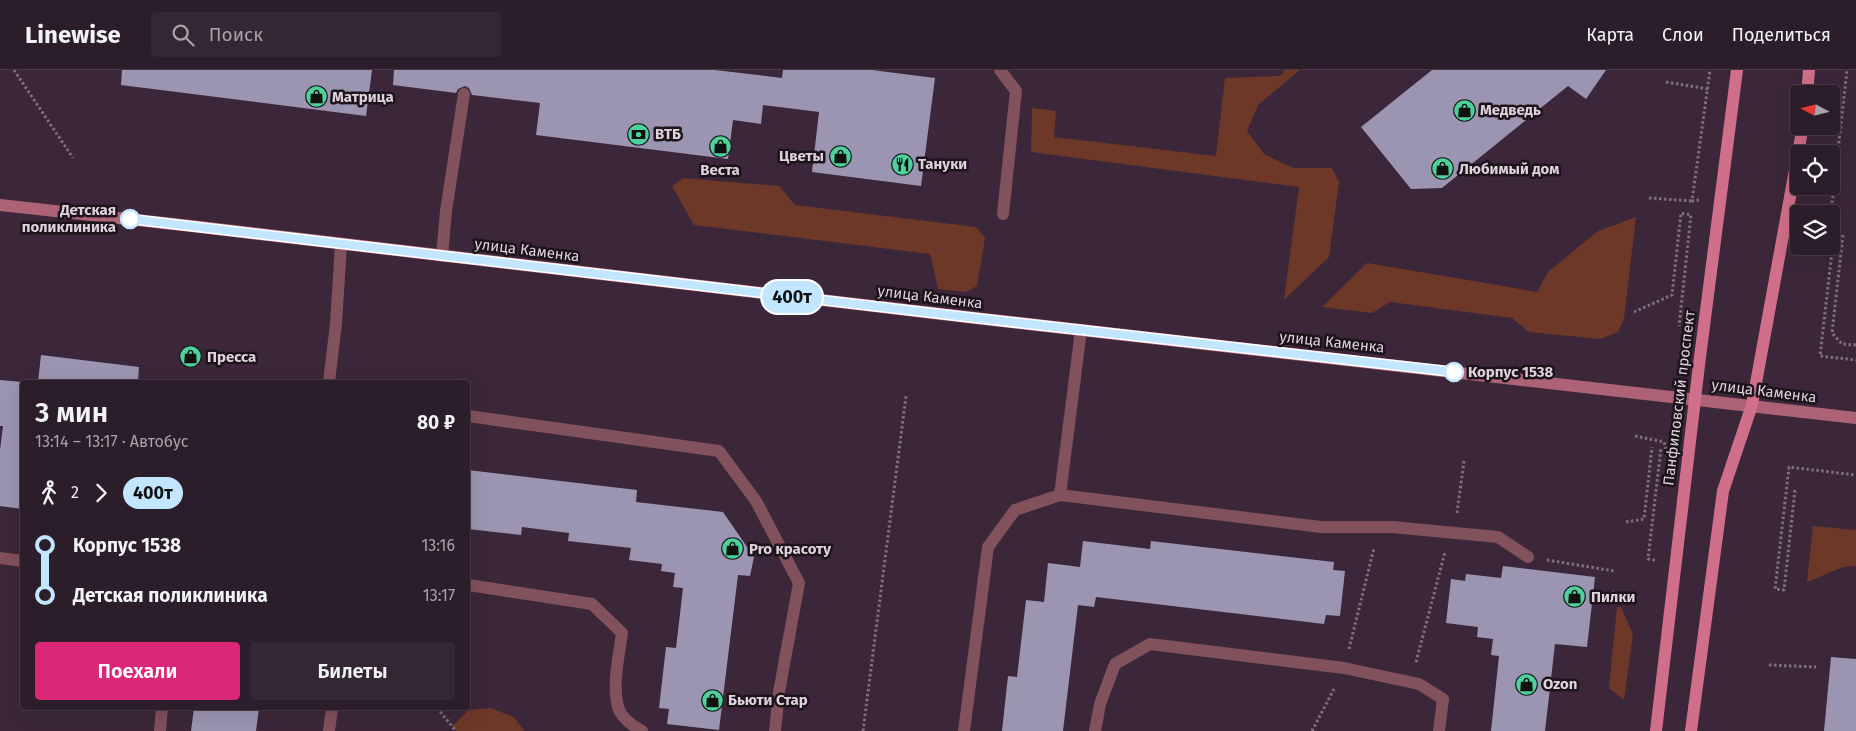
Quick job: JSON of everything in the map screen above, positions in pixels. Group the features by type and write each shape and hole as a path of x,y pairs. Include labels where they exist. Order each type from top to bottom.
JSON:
{"main road":[{"name":"Панфиловский проспект","path":"1656,731 1694,399 1737,70"},
{"path":"1807,85 1809,70"},
{"path":"1691,731 1723,491 1752,405 1800,135"},
{"name":"улица Каменка","path":"0,205 1856,418"}],"lane":[{"path":"1000,70 1016,91 1003,214"},
{"path":"442,256 446,211 464,94"},
{"path":"330,380 341,244"},
{"path":"1060,495 1081,330"},
{"path":"470,416 719,452 756,502 799,583 779,692 775,731"},
{"path":"964,731 988,547 1015,510 1060,495 1321,527 1392,526 1498,537 1528,557"},
{"path":"0,558 20,561"},
{"path":"470,585 592,604 622,633 616,683 618,708 630,724 642,731"},
{"path":"1095,731 1100,704 1115,664 1150,644 1344,668 1419,684 1443,699 1439,731"},
{"path":"160,731 162,710"},
{"path":"329,731 332,710"}],"path":[{"path":"14,70 73,158"},
{"path":"1832,203 1847,70"},
{"path":"1666,82 1708,89"},
{"path":"1649,198 1692,201"},
{"path":"1634,312 1672,295 1681,213 1691,215 1679,326"},
{"path":"1856,345 1842,344 1832,333 1844,235 1834,234 1820,356 1856,360"},
{"path":"863,731 906,396"},
{"path":"1635,436 1664,442 1668,456"},
{"path":"1626,522 1644,519 1652,447"},
{"path":"1410,682 1446,547 1454,533 1464,461"},
{"path":"1795,490 1784,590 1775,589 1789,467 1856,475"},
{"path":"1312,731 1344,668 1376,539"},
{"path":"1528,557 1614,571"},
{"path":"1612,592 1624,596"},
{"path":"1769,665 1816,667"},
{"path":"440,710 456,731"}],"shaded area":[{"path":"1285,70 1300,70 1258,105 1247,131 1264,154 1293,168 1332,168 1339,182 1329,257 1284,300 1299,187 1031,152 1032,108 1056,111 1054,137 1216,156 1225,78 1280,76"},
{"path":"683,178 779,186 795,205 976,227 985,238 977,286 966,292 938,289 930,254 694,225 672,186"},
{"path":"1636,217 1624,319 1618,332 1600,339 1529,332 1512,318 1390,302 1372,313 1322,307 1367,263 1537,292 1548,272 1598,231"},
{"path":"1813,526 1856,530 1856,566 1843,567 1807,582"},
{"path":"1617,607 1621,607 1633,634 1624,700 1609,688"},
{"path":"491,708 514,717 524,731 456,731 452,726 470,710"}],"building":[{"path":"122,70 372,70 366,116 121,85"},
{"path":"394,70 715,70 782,78 783,70 872,70 935,78 921,186 812,172 819,112 763,105 761,124 733,120 728,159 536,135 540,103 472,95 469,88 465,86 458,89 456,93 393,85"},
{"path":"1432,70 1606,70 1586,99 1568,86 1442,188 1411,189 1361,127"},
{"path":"41,355 139,367 138,380 38,380"},
{"path":"0,380 20,382 20,509 0,506 0,450 3,426 0,426"},
{"path":"470,470 637,490 636,502 723,512 754,557 750,576 738,575 719,730 667,724 669,709 659,708 666,647 676,648 683,588 673,587 675,573 661,571 662,564 629,560 631,548 568,541 569,533 522,527 521,535 470,529"},
{"path":"1083,541 1150,549 1151,541 1334,562 1333,570 1345,571 1340,616 1326,615 1324,624 1096,597 1094,607 1078,605 1063,731 1002,731 1008,676 1017,677 1026,600 1044,602 1048,563 1080,567"},
{"path":"1503,566 1595,577 1587,647 1555,644 1545,731 1491,731 1499,656 1491,655 1493,639 1477,637 1478,627 1446,623 1451,579 1465,581 1466,574 1501,578"},
{"path":"1831,657 1856,659 1856,731 1824,731"},
{"path":"194,710 259,710 256,731 191,731"}],"bus line":[{"name":"400т","path":"130,219 1454,372"}],"place":[{"name":"Матрица","path":"316,97"},
{"name":"Медведь","path":"1464,110"},
{"name":"ВТБ","path":"639,134"},
{"name":"Веста","path":"720,147"},
{"name":"Цветы","path":"840,156"},
{"name":"Тануки","path":"902,164"},
{"name":"Любимый дом","path":"1443,169"},
{"name":"Детская поликлиника","path":"130,219"},
{"name":"Пресса","path":"191,357"},
{"name":"Корпус 1538","path":"1454,372"},
{"name":"Pro красоту","path":"733,549"},
{"name":"Пилки","path":"1575,597"},
{"name":"Ozon","path":"1527,684"},
{"name":"Бьюти Стар","path":"712,700"}]}
